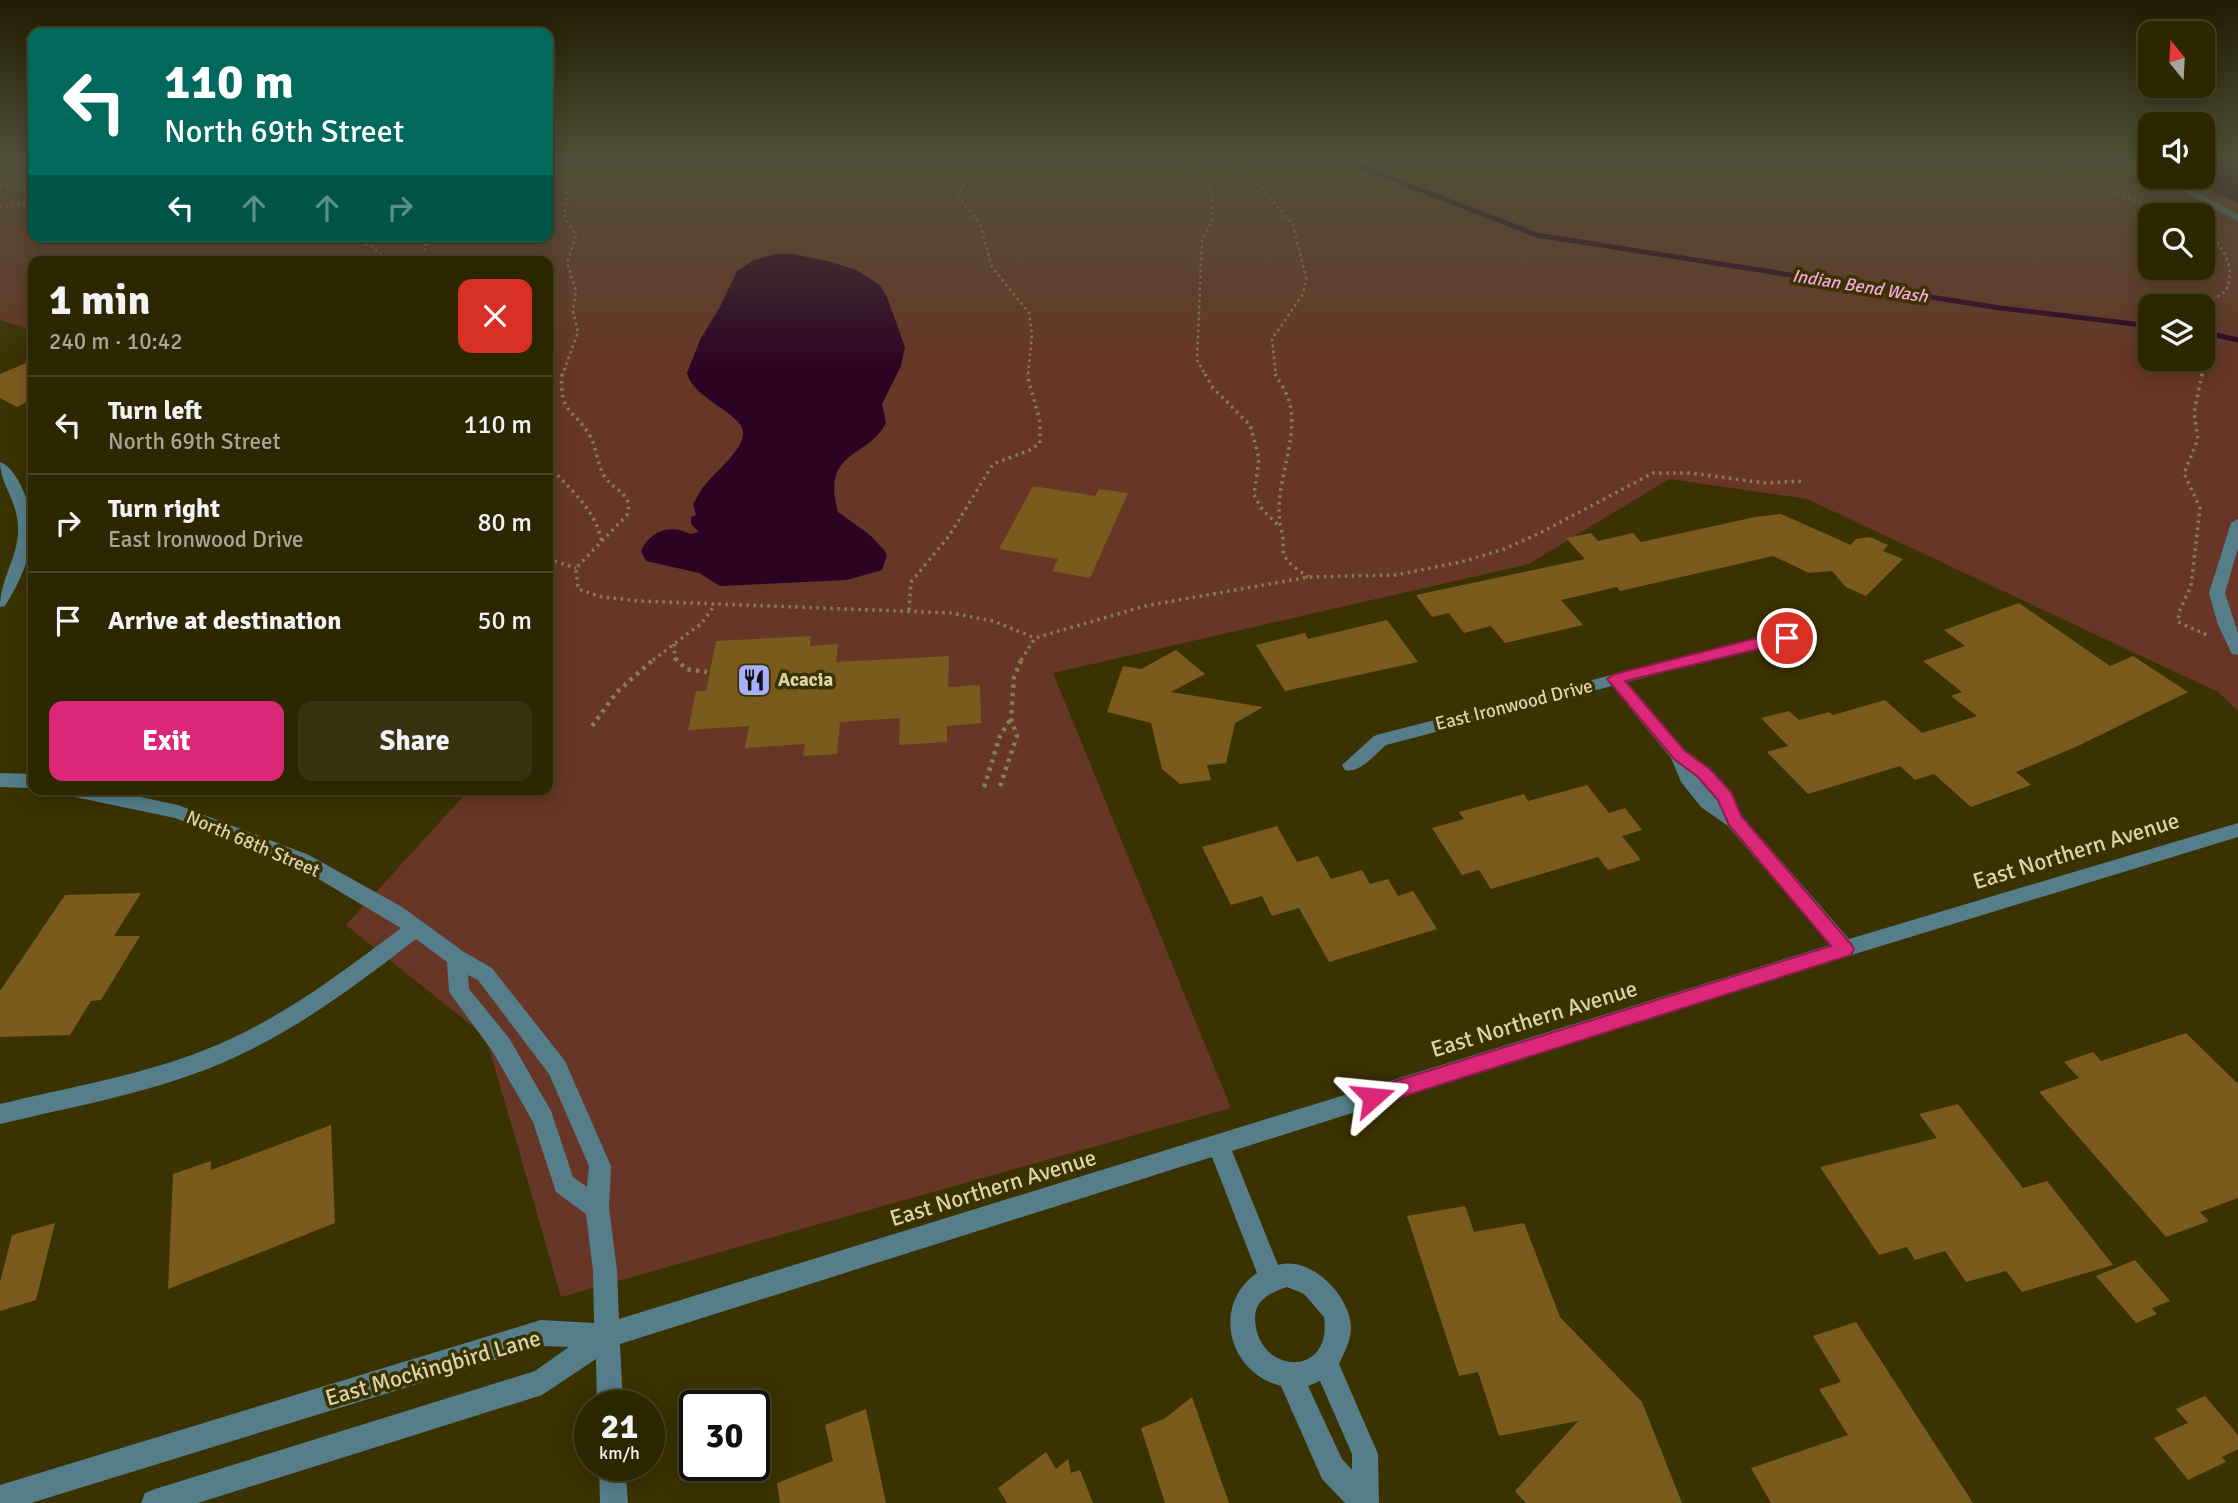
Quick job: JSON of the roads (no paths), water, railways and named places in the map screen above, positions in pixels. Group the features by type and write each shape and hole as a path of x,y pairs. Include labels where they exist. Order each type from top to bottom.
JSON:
{"street":[{"path":"0,466 12,478 26,516 24,549 15,581 0,603"},
{"path":"2235,644 2217,593 2238,523"},
{"name":"East Ironwood Drive","path":"1351,765 1380,740 1765,641 1809,635"},
{"path":"1615,679 1679,755 1687,777 1707,802 1735,821 1844,949"},
{"path":"0,780 28,781"},
{"name":"North 68th Street","path":"98,795 178,812 302,860 395,913 457,958 485,974 557,1068 600,1166 597,1208 605,1271 609,1390"},
{"name":"East Northern Avenue","path":"606,1336 1844,949 2238,830"},
{"path":"0,1114 183,1068 241,1044 334,991 416,928"},
{"path":"457,958 459,992 501,1045 542,1118 564,1184 597,1208"},
{"path":"1218,1145 1271,1277"},
{"path":"1287,1275 1303,1279 1317,1287 1329,1300 1336,1316 1338,1333 1334,1349 1325,1363 1315,1371 1290,1376 1273,1371 1259,1362 1248,1347 1242,1330 1242,1313 1247,1297 1257,1285 1271,1277 1287,1275"},
{"name":"East Mockingbird Lane","path":"0,1500 541,1333 606,1336"},
{"name":"East Mockingbird Lane","path":"155,1503 542,1382 606,1336"},
{"path":"1325,1363 1365,1454 1364,1503"},
{"path":"1290,1376 1332,1469 1364,1503"},
{"path":"613,1481 614,1503"}],"waterway":[{"name":"Indian Bend Wash","path":"1514,226 1537,235 2000,308 2138,324"},
{"name":"Indian Bend Wash","path":"2215,335 2238,340"}],"place":[{"name":"Acacia","path":"754,680"}]}
